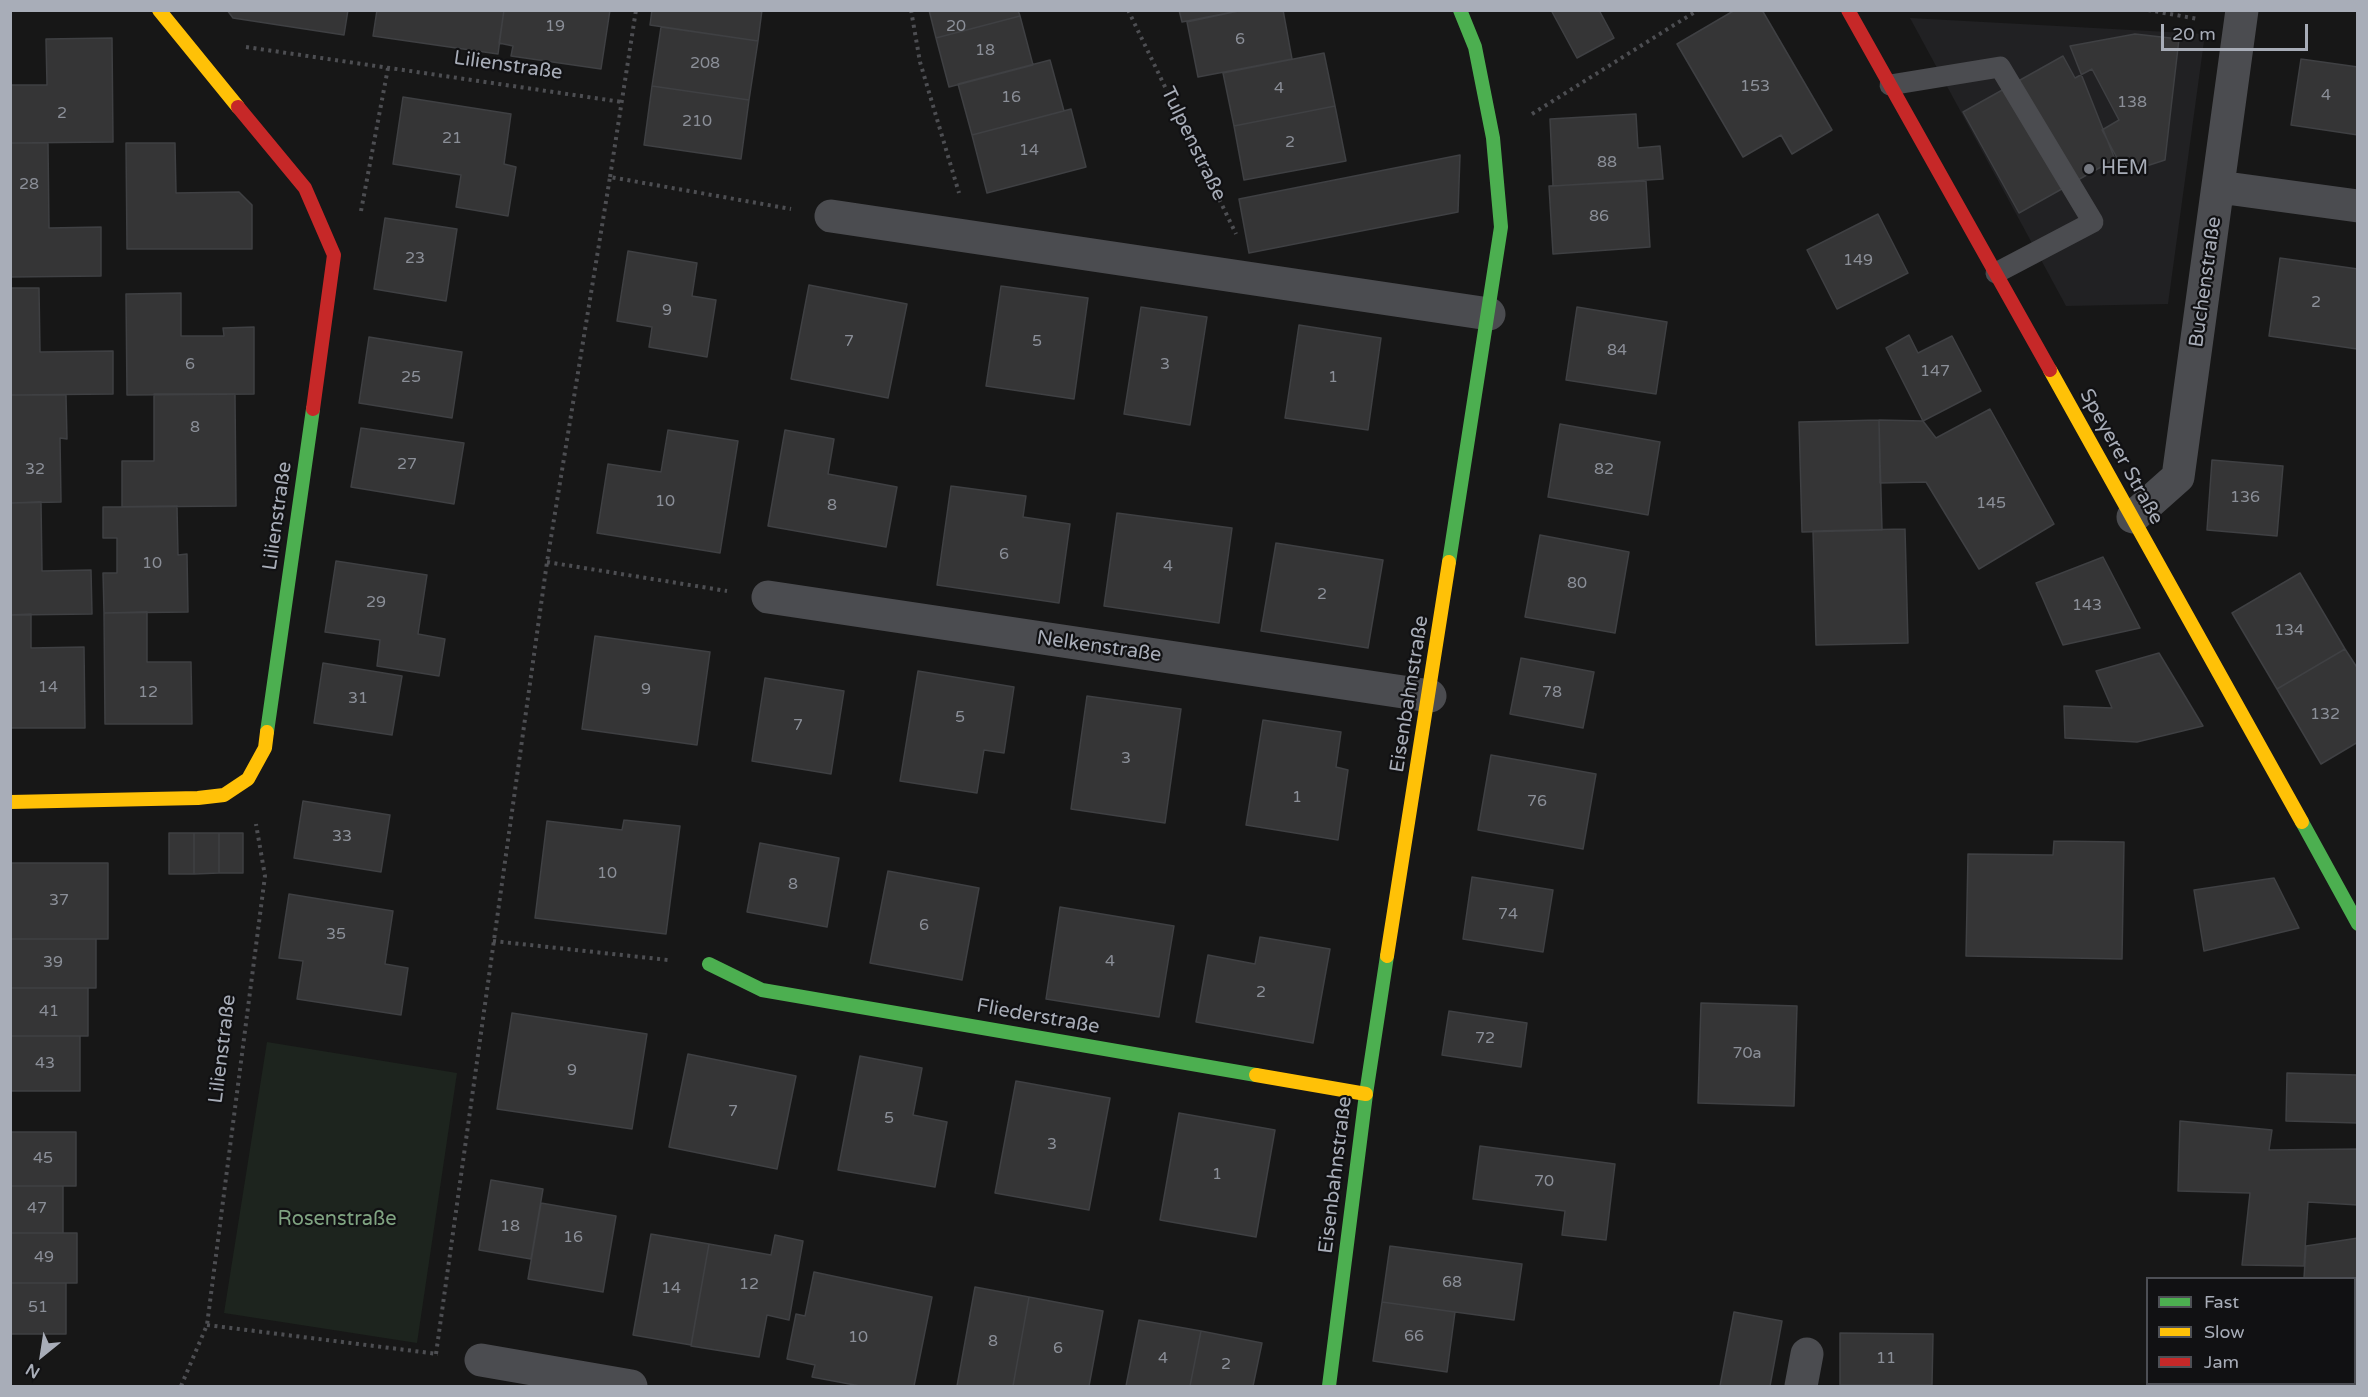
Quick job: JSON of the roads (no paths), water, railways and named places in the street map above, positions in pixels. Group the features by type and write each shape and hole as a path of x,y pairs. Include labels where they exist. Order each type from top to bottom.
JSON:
{"street":[{"name":"Lilienstraße","path":"10,802 198,798 224,795 248,778 265,748 334,255 305,188 159,10"},
{"name":"Eisenbahnstraße","path":"1329,1386 1366,1094 1430,696 1501,227 1493,138 1475,47 1460,10"},
{"name":"Speyerer Straße","path":"1848,10 2133,517 2358,924"},
{"name":"Buchenstraße","path":"2133,517 2178,477 2241,18"},
{"path":"2219,186 2358,206"},
{"path":"831,216 1489,314"},
{"name":"Nelkenstraße","path":"768,597 1430,696"},
{"name":"Fliederstraße","path":"709,964 762,990 1366,1094"},
{"path":"1800,1386 1807,1354"},
{"path":"481,1360 631,1386"}],"lane":[{"path":"1890,86 2000,66 2093,222 1996,273"}],"place":[{"name":"HEM","path":"2089,169"}],"park label":[{"name":"Rosenstraße","path":"337,1220"}]}
